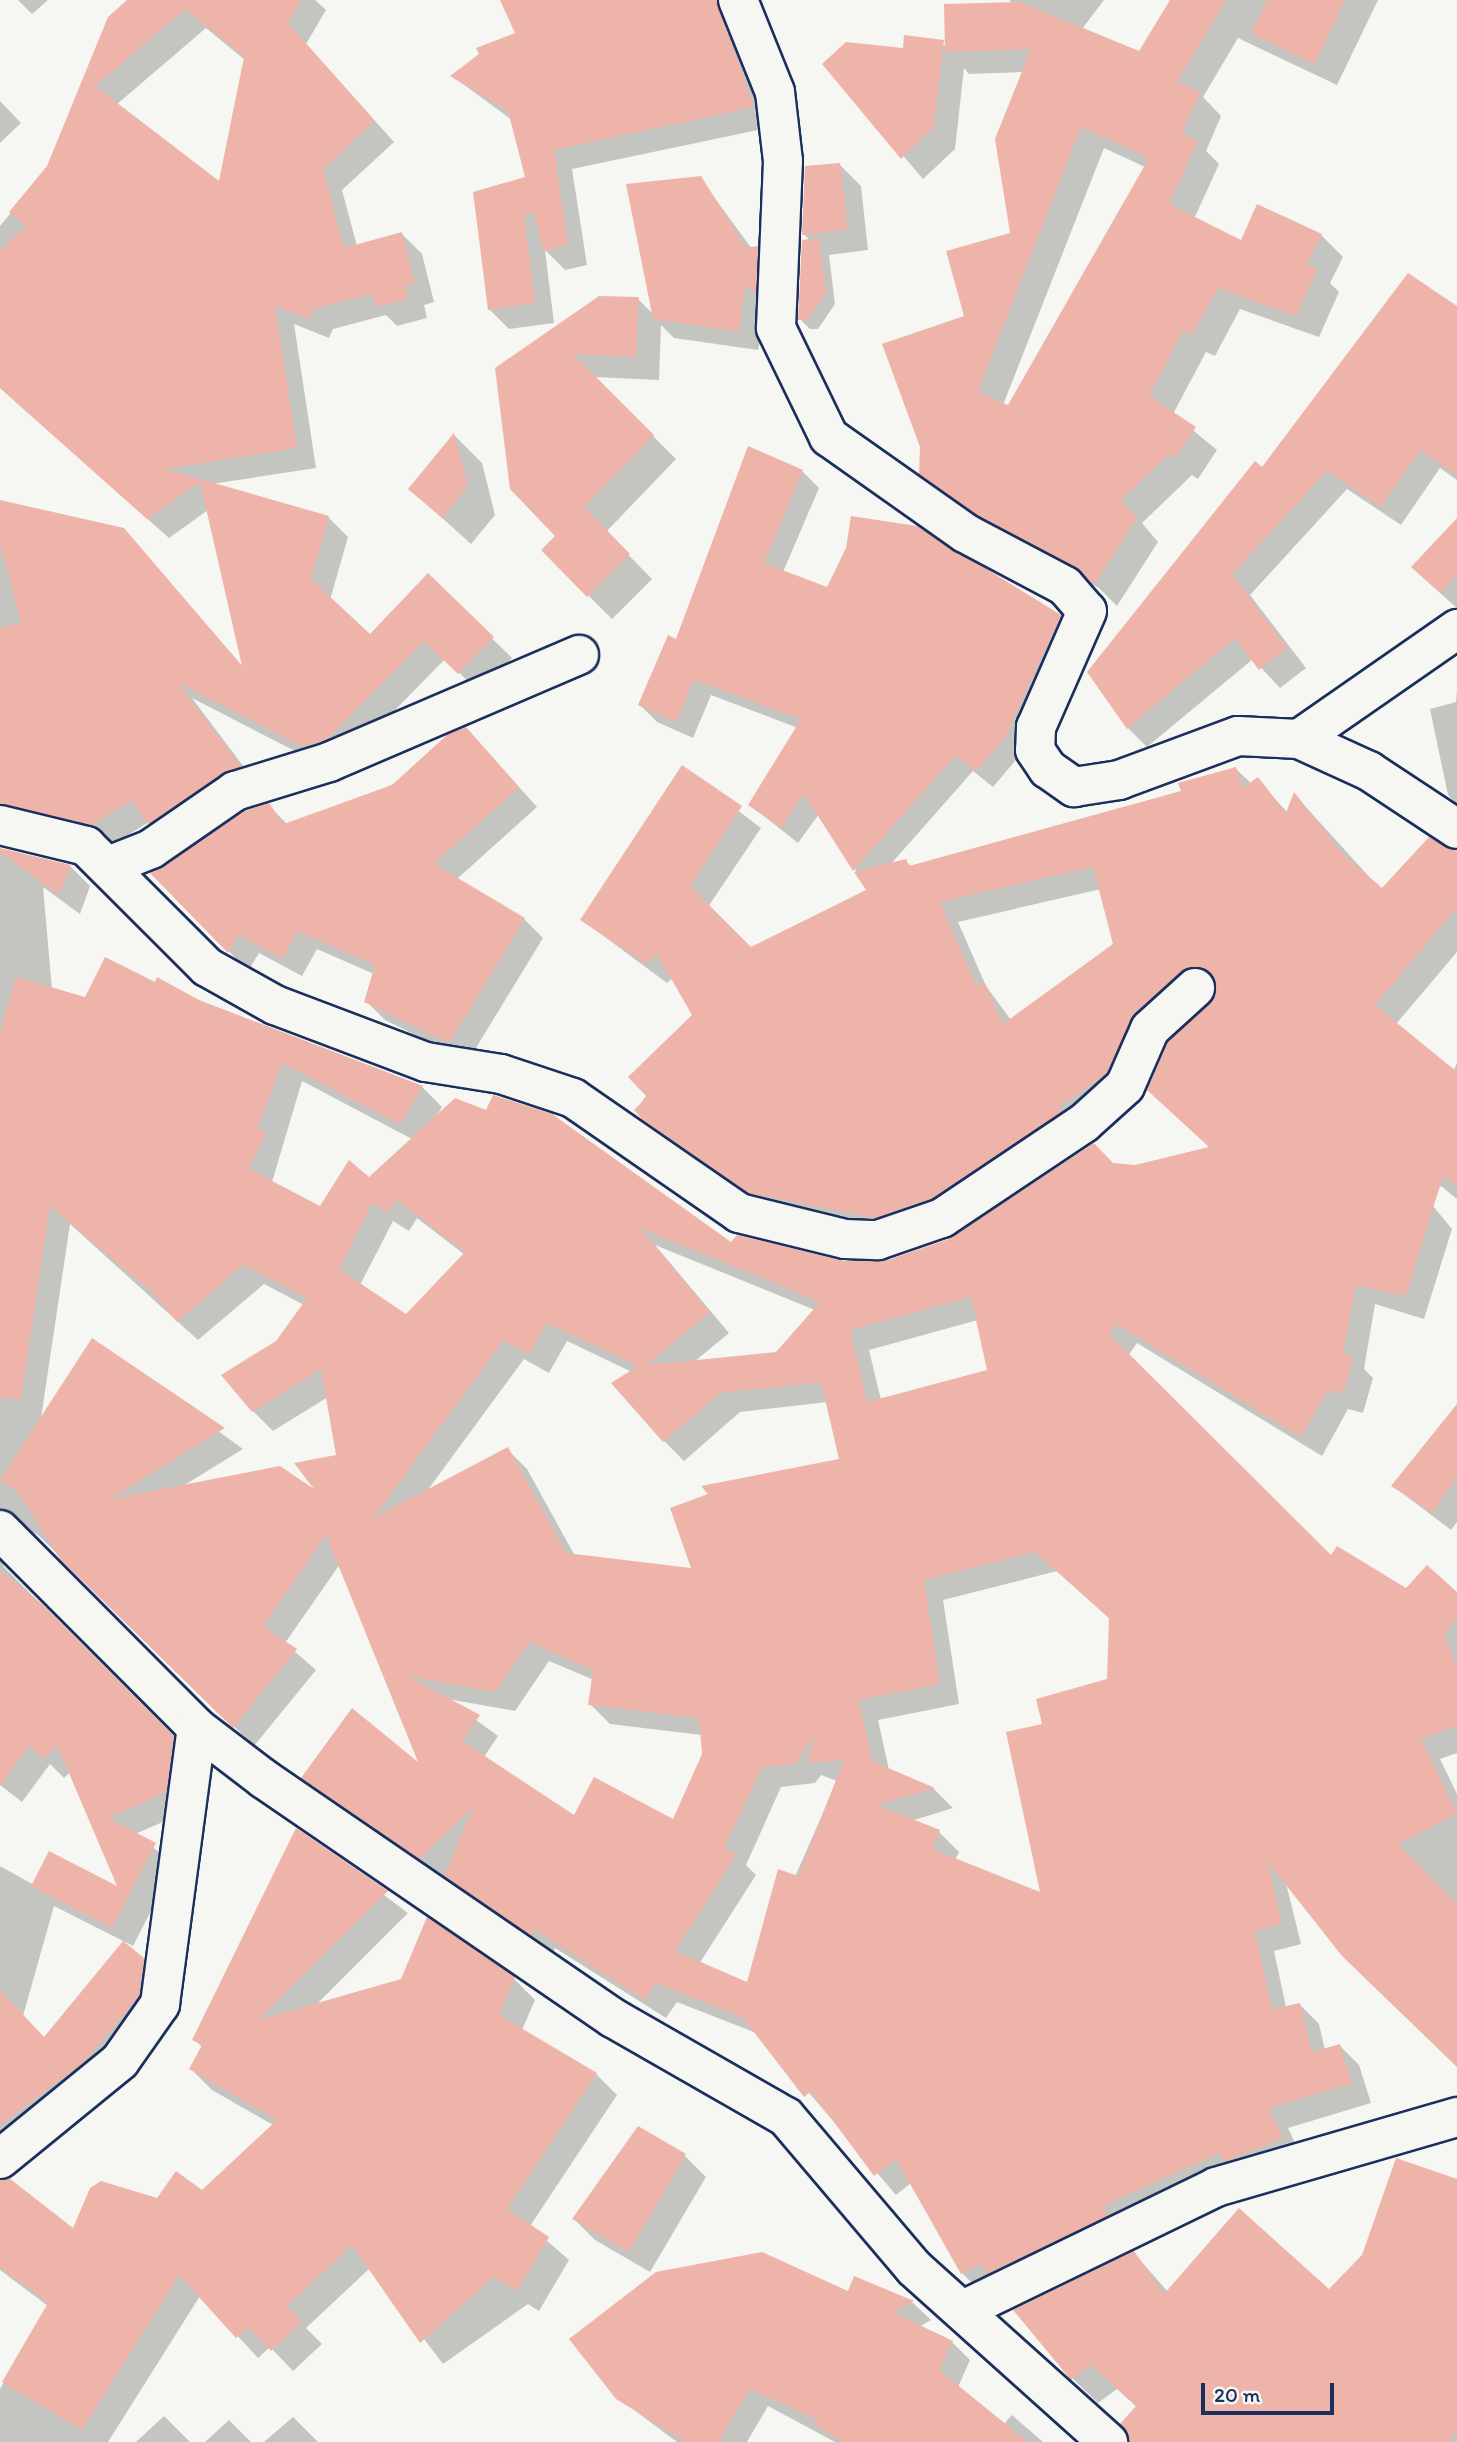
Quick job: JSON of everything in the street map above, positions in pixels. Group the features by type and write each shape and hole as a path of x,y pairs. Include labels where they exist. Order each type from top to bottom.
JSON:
{"street":[{"path":"738,0 770,79 783,161 776,328 829,437 965,533 1065,586 1087,611 1036,727 1035,750 1048,769 1074,787 1119,780 1238,736 1299,739 1369,771 1457,829"},
{"path":"1299,739 1457,629"},
{"path":"111,865 151,849 235,791 329,762 579,655"},
{"path":"0,825 86,846 111,865 207,967 275,1004 426,1062 501,1074 573,1098 739,1213 845,1239 878,1240 942,1218 1084,1123 1125,1086 1150,1029 1195,988"},
{"path":"0,1530 197,1728 491,1938 562,1979 613,2018 786,2117 914,2268 1108,2442"},
{"path":"0,2159 120,2061 160,2004 197,1728"},
{"path":"963,2311 1216,2187 1457,2117"}],"building":[{"path":"127,0 301,0 288,23 375,121 323,169 344,248 402,232 415,283 405,286 408,299 375,307 372,294 313,309 309,319 275,306 297,448 165,469 329,516 311,579 370,634 428,573 494,637 458,674 424,641 327,739 303,747 177,682 241,766 148,824 132,800 92,825 0,804 0,628 21,623 0,543 0,500 124,528 242,666 200,482 147,519 0,388 0,251 26,226 9,212 47,166 108,17","holes":["185,9 244,57 219,181 95,86"]},
{"path":"500,0 717,0 754,107 554,150 568,245 543,251 534,212 524,215 535,303 488,310 473,192 525,177 508,111 450,76 479,54 476,48 515,33"},
{"path":"1170,0 1226,0 1177,82 1200,92 1182,133 1198,141 1169,204 1241,240 1257,204 1322,234 1307,264 1318,269 1296,316 1218,288 1192,335 1183,331 1149,396 1196,427 1175,458 1169,454 1121,500 1137,518 1094,585 1075,567 976,514 919,474 920,447 882,344 964,316 946,251 1010,233 995,139 1031,49 945,52 944,4 1020,2 1139,51","holes":["1081,127 1149,158 1008,405 978,391"]},
{"path":"1267,0 1345,0 1315,64 1251,34"},
{"path":"904,35 944,40 934,127 901,159 822,64 846,42 903,48"},
{"path":"840,163 848,229 802,235 805,166"},
{"path":"701,176 746,248 758,246 756,293 745,286 739,332 653,319 626,184"},
{"path":"819,238 826,293 808,320 798,320 802,240"},
{"path":"1408,273 1457,306 1457,475 1420,450 1381,507 1327,471 1232,574 1287,648 1259,670 1235,638 1127,729 1087,672 1255,461 1262,467"},
{"path":"599,296 639,297 636,357 573,354 654,435 584,507 630,554 587,597 541,550 555,536 510,489 495,368"},
{"path":"454,433 468,486 442,518 408,489"},
{"path":"748,446 803,470 764,563 827,587 846,548 851,516 917,526 1061,615 1005,737 976,772 956,755 853,871 804,794 781,828 748,805 801,719 694,680 676,722 638,705 668,635 676,639"},
{"path":"1457,518 1457,575 1440,593 1411,567"},
{"path":"466,727 519,787 434,864 525,918 449,1043 364,1002 375,965 297,931 283,959 239,935 228,953 150,873 245,811 269,803 284,824 392,785 447,735"},
{"path":"682,765 742,806 690,886 751,947 866,890 854,872 906,859 909,866 1181,791 1178,783 1236,767 1243,788 1258,777 1286,813 1294,792 1342,853 1382,888 1429,837 1457,851 1457,907 1375,1005 1457,1072 1457,1187 1443,1176 1406,1296 1356,1285 1343,1354 1354,1356 1343,1394 1328,1390 1301,1437 1117,1325 1109,1334 1331,1555 1337,1546 1406,1588 1427,1565 1457,1592 1457,1617 1444,1634 1457,1669 1457,1726 1421,1739 1457,1814 1398,1844 1457,1904 1457,2067 1342,1956 1267,1861 1282,1924 1255,1931 1272,2009 1300,2003 1312,2052 1340,2044 1352,2083 1269,2108 1283,2138 1224,2162 1220,2153 1124,2196 1103,2207 1109,2215 987,2274 980,2264 961,2274 896,2159 874,2176 811,2091 804,2097 743,2018 656,1983 645,2000 535,1930 532,1936 444,1876 474,1806 420,1859 301,1778 352,1708 418,1762 326,1535 263,1626 297,1649 233,1728 60,1559 18,1492 0,1480 92,1338 225,1428 110,1499 280,1466 314,1489 294,1463 336,1455 321,1369 252,1412 221,1375 276,1341 307,1298 243,1265 177,1322 153,1293 50,1206 21,1399 0,1398 0,1035 16,977 85,997 105,957 155,982 157,977 199,1000 423,1086 400,1124 282,1063 257,1129 266,1133 249,1169 320,1206 349,1160 369,1177 455,1098 486,1110 493,1095 552,1114 731,1242 737,1235 844,1261 885,1261 949,1239 1094,1143 1113,1163 1135,1165 1209,1147 1147,1090 1168,1042 1216,995 1216,983 1201,967 1180,972 1135,1013 1107,1073 1059,1107 1063,1111 932,1198 875,1218 748,1193 642,1119 634,1110 647,1097 628,1077 692,1015 657,954 646,964 580,920","holes":["1093,867 1113,944 1003,1024 985,983 976,986 940,902","397,1200 465,1252 406,1314 339,1269 372,1203 388,1213","640,1228 820,1302 776,1352 647,1365 710,1312","971,1297 987,1370 867,1402 850,1330","547,1323 638,1366 611,1383 663,1442 720,1393 821,1382 839,1459 701,1486 708,1494 670,1508 691,1568 566,1553 508,1447 373,1518 504,1340 529,1355","1035,1552 1109,1618 1107,1679 1036,1699 1042,1724 1006,1732 1040,1892 932,1849 940,1830 877,1805 935,1788 872,1761 859,1700 940,1684 924,1580","529,1642 593,1670 588,1705 699,1718 702,1754 673,1819 594,1777 574,1815 462,1741 480,1715 407,1676 495,1692","815,1733 807,1763 844,1760 798,1876 778,1869 747,1982 675,1951 737,1854 724,1849 762,1767 795,1764"]},
{"path":"0,848 71,865 59,895 0,852"},
{"path":"1457,1404 1457,1477 1433,1513 1391,1486"},
{"path":"0,1570 42,1604 174,1736 166,1792 108,1818 156,1843 112,1928 31,1886 49,1851 117,1886 57,1745 43,1759 29,1746 0,1786"},
{"path":"296,1828 388,1891 258,2020 401,1979 427,1917 515,1977 499,2015 597,2073 507,2209 549,2237 517,2291 494,2277 420,2343 352,2245 287,2306 302,2322 271,2351 248,2327 236,2338 179,2275 82,2430 2,2382 48,2303 0,2267 0,2180 9,2178 73,2228 90,2188 101,2181 157,2198 176,2171 202,2190 277,2120 189,2069 202,2045 192,2040"},
{"path":"123,1941 144,1958 139,1996 85,2061 0,2125 0,1990 44,2037"},
{"path":"638,2126 686,2154 629,2252 572,2219"},
{"path":"1396,2158 1457,2179 1457,2431 1447,2442 1129,2442 1120,2424 1136,2406 1091,2365 1071,2380 1013,2310 1134,2251 1164,2294 1239,2208 1329,2289 1362,2255"},
{"path":"762,2252 848,2291 854,2276 914,2301 894,2313 953,2341 939,2370 1028,2442 843,2442 815,2425 818,2420 750,2389 718,2442 686,2442 616,2399 569,2339 656,2272"}]}
